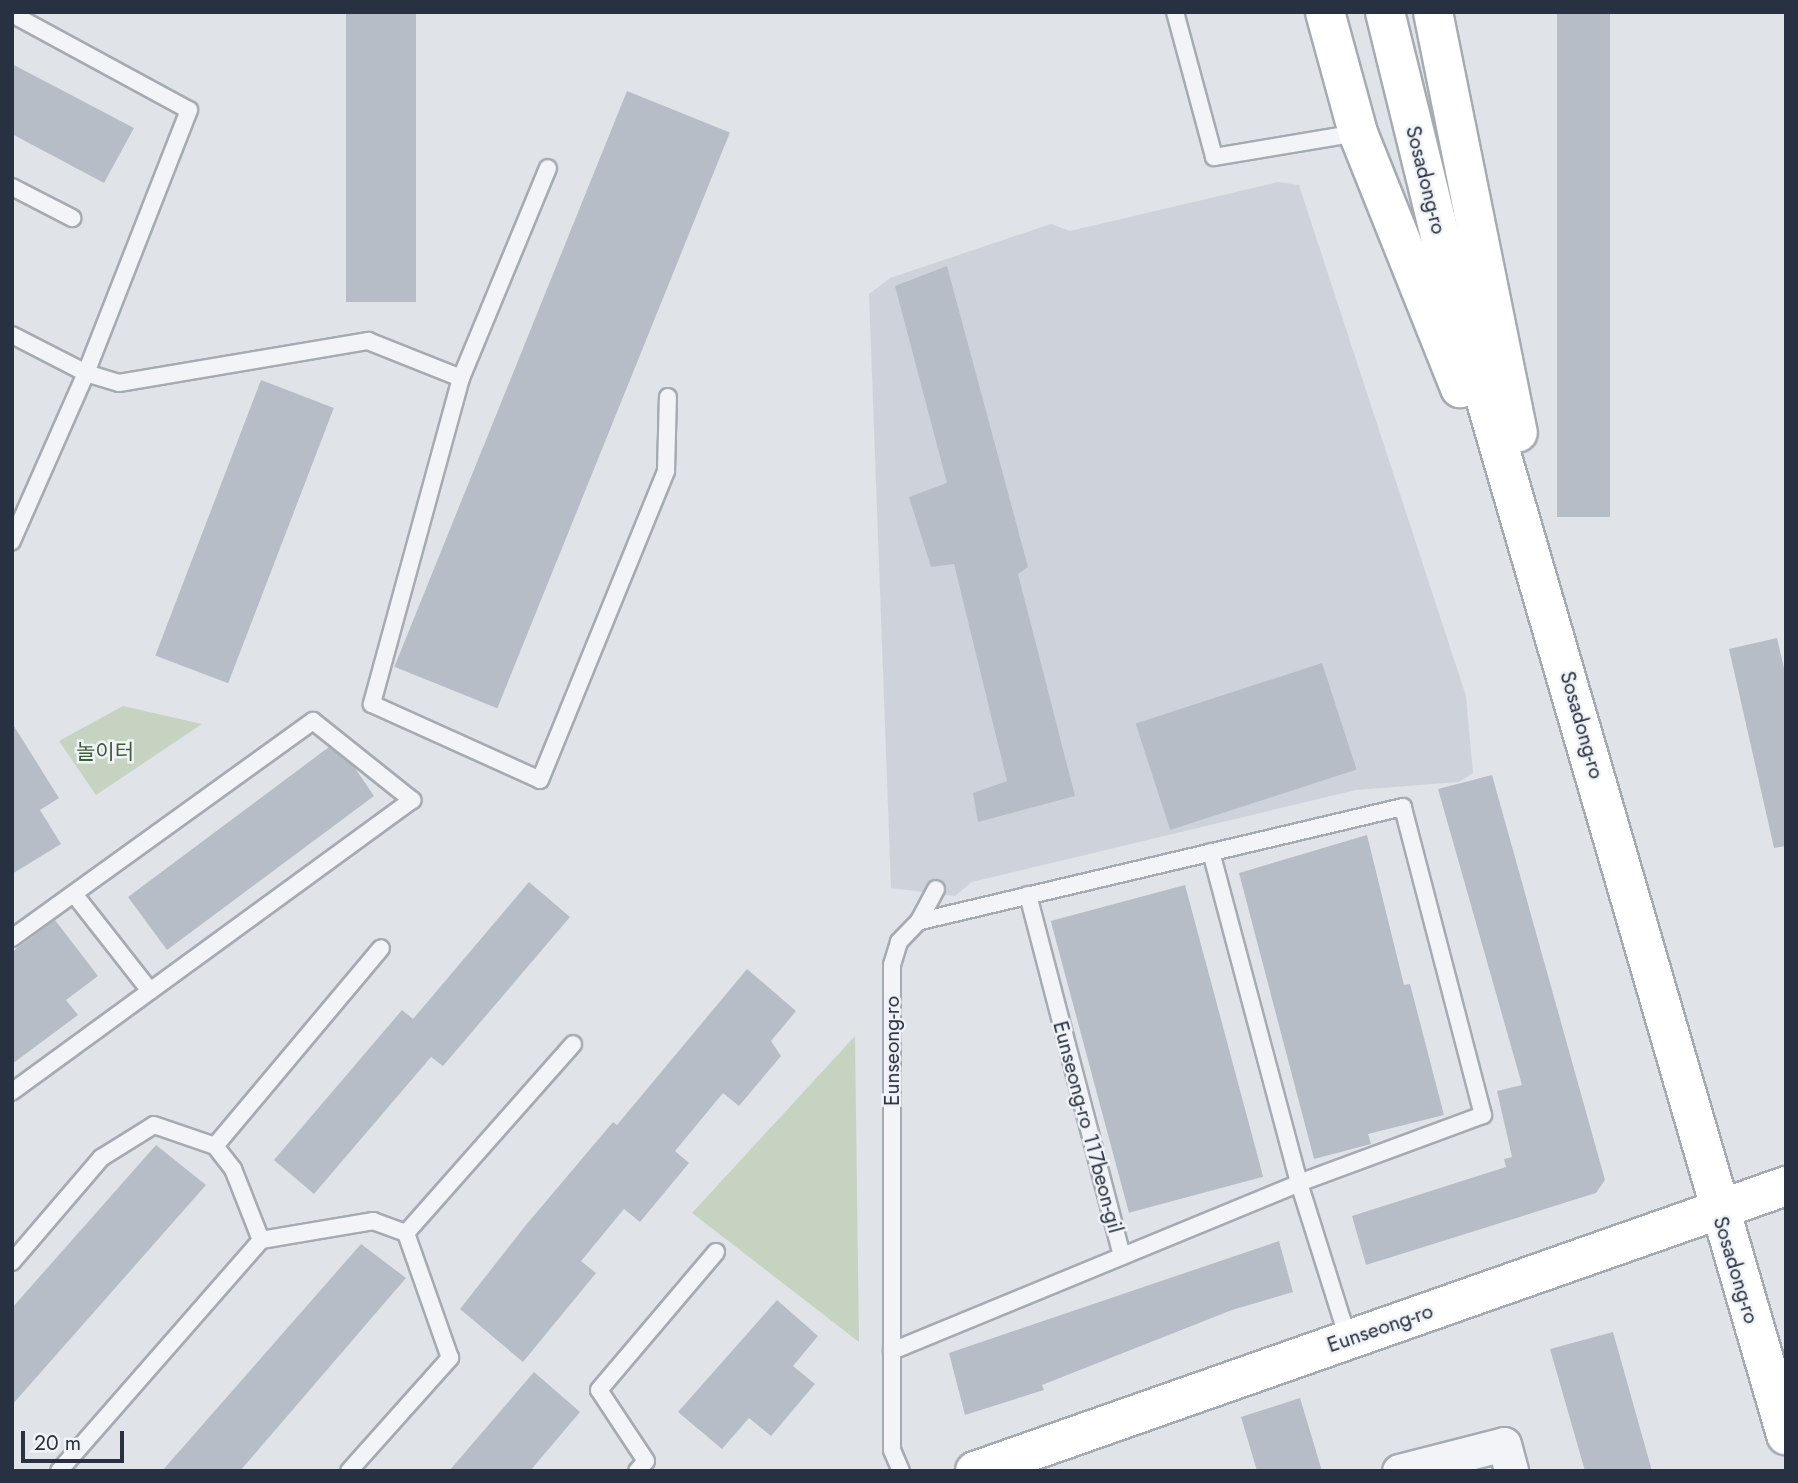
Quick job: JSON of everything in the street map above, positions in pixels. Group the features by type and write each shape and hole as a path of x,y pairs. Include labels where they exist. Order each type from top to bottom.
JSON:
{"street":[{"path":"1325,12 1358,133 1553,624"},
{"name":"Sosadong-ro","path":"1385,12 1451,281 1553,624 1719,1212 1786,1435"},
{"path":"1433,12 1478,211 1553,624"},
{"name":"Eunseong-ro","path":"975,1471 1349,1338 1719,1212 1786,1186"},
{"path":"1399,1471 1504,1444 1511,1471"}],"lane":[{"path":"1175,12 1214,157 1358,133"},
{"path":"12,13 189,110 86,373 12,541"},
{"path":"548,168 461,378 372,705 540,779 666,471 668,397"},
{"path":"12,187 72,218"},
{"path":"12,335 86,373 119,383 368,341 461,378"},
{"path":"12,939 313,721 412,800 12,1092"},
{"name":"Eunseong-ro 117beon-gil","path":"1028,895 1122,1256 1299,1183 1483,1115 1403,807 1211,852"},
{"path":"919,921 1211,852 1299,1183 1349,1338"},
{"path":"919,921 936,889"},
{"path":"74,894 150,992"},
{"name":"Eunseong-ro","path":"901,1471 892,1450 892,965 899,942 919,921"},
{"path":"215,1146 381,948"},
{"path":"406,1233 573,1044"},
{"path":"12,1262 101,1158 154,1125 215,1146 233,1169 261,1240"},
{"path":"60,1471 261,1240 373,1221 406,1233"},
{"path":"349,1471 450,1358 406,1233"},
{"path":"637,1471 646,1461 598,1390 716,1252"},
{"path":"892,1350 1122,1256"}],"shaded area":[{"path":"1278,182 1299,185 1466,696 1473,773 1459,782 1356,790 972,882 955,896 891,888 869,294 890,278 1051,224 1070,231"}],"green space":[{"name":"놀이터","path":"123,706 202,724 96,795 59,741"},
{"path":"855,1037 859,1342 692,1213"}],"building":[{"path":"346,12 416,12 416,302 346,302"},
{"path":"1557,12 1610,12 1610,517 1557,517"},
{"path":"12,64 134,128 104,183 12,134"},
{"path":"627,91 730,133 497,708 394,667"},
{"path":"947,266 1028,567 1018,574 1075,796 978,822 973,793 1007,781 954,564 931,567 909,497 947,483 895,286"},
{"path":"261,380 334,408 228,683 155,655"},
{"path":"1777,638 1786,677 1786,846 1774,848 1729,649"},
{"path":"1322,663 1357,770 1170,830 1136,724"},
{"path":"12,723 59,798 40,810 61,844 12,874"},
{"path":"329,747 355,768 374,796 167,950 128,897"},
{"path":"1492,775 1605,1180 1596,1193 1366,1265 1352,1216 1506,1167 1504,1159 1512,1157 1497,1091 1522,1085 1438,789"},
{"path":"1367,835 1404,985 1410,984 1444,1115 1368,1134 1371,1144 1314,1159 1239,873"},
{"path":"529,882 570,917 443,1066 431,1057 314,1194 274,1160 402,1010 413,1019"},
{"path":"1185,885 1263,1177 1129,1213 1051,921"},
{"path":"55,920 98,976 66,1000 78,1015 12,1064 12,952"},
{"path":"747,969 796,1011 771,1041 781,1056 739,1106 723,1093 675,1151 689,1163 640,1222 624,1209 581,1261 596,1273 523,1362 460,1309 526,1225 613,1122 617,1125"},
{"path":"156,1145 206,1185 12,1405 12,1308"},
{"path":"1279,1241 1293,1292 1232,1310 1042,1385 1044,1390 965,1415 949,1353"},
{"path":"361,1244 406,1278 240,1471 162,1471"},
{"path":"777,1300 818,1336 793,1366 815,1384 771,1436 749,1418 722,1449 678,1412"},
{"path":"1613,1332 1652,1471 1585,1471 1550,1349"},
{"path":"534,1372 580,1412 530,1471 449,1471"},
{"path":"1300,1398 1322,1471 1257,1471 1241,1417"}]}
